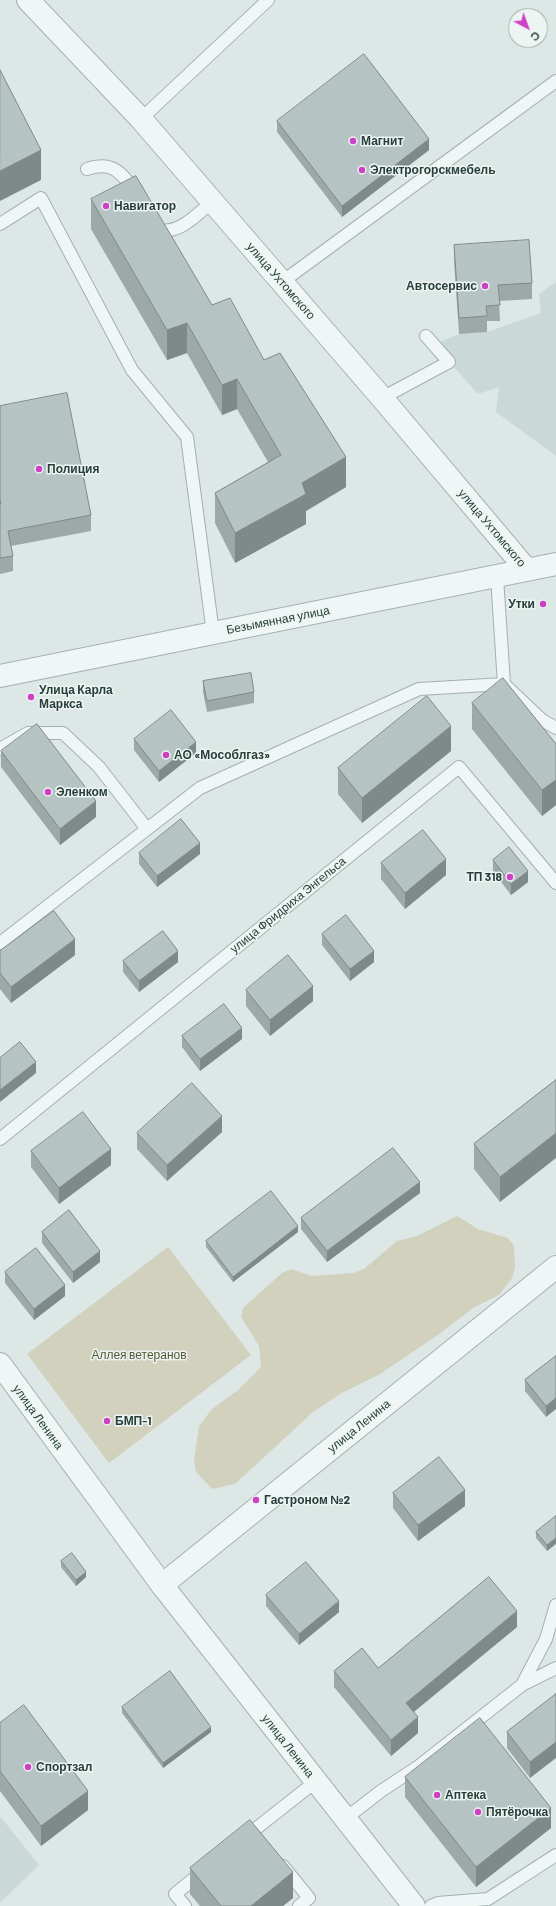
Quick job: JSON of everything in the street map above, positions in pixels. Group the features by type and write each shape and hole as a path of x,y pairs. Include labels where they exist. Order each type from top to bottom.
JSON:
{"street":[{"name":"улица Ухтомского","path":"28,0 140,119 382,398 527,570"},
{"name":"Безымянная улица","path":"0,676 556,564"},
{"name":"улица Ленина","path":"162,1585 556,1267"},
{"name":"улица Ленина","path":"0,1364 162,1585 315,1782 414,1906"}],"lane":[{"path":"140,119 268,0"},
{"path":"282,282 556,81"},
{"path":"87,169 99,165 112,166 125,178 143,202"},
{"path":"0,224 41,198 132,370 187,437 213,633"},
{"path":"150,213 160,230 169,232 181,226 212,202"},
{"path":"382,398 449,362 426,336"},
{"path":"497,577 504,684 542,720 556,728"},
{"path":"0,943 200,788 419,689 504,684"},
{"path":"0,749 28,733 63,733 98,767 147,829"},
{"name":"улица Фридриха Энгельса","path":"0,1139 459,767 556,883"},
{"path":"522,1685 546,1639 556,1605"},
{"path":"345,1819 381,1791 419,1766 522,1685 556,1668"},
{"path":"236,1845 257,1833 315,1782"},
{"path":"274,1855 309,1898 299,1906"},
{"path":"431,1906 438,1903 488,1899 554,1858"},
{"path":"186,1906 176,1894 212,1864"}],"shaded area":[{"path":"556,282 556,456 496,412 499,387 478,394 434,345 459,334 487,332 541,313 539,294"},
{"path":"0,1816 39,1865 0,1903"}],"green space":[{"path":"457,1216 478,1229 508,1238 514,1246 515,1268 512,1278 499,1295 473,1308 438,1335 380,1374 340,1394 313,1412 235,1484 212,1489 196,1472 194,1460 199,1426 212,1409 238,1390 261,1367 259,1346 241,1317 243,1308 282,1273 291,1269 312,1276 353,1273 364,1269 397,1241 417,1236"},
{"name":"Аллея ветеранов","path":"168,1247 251,1355 109,1463 27,1354"}],"building":[{"name":"Магнит","path":"364,54 429,139 342,206 277,121"},
{"path":"0,70 41,150 0,171"},
{"path":"136,176 212,305 230,298 264,360 280,353 346,457 302,483 306,494 235,533 215,493 281,455 237,379 222,385 187,323 167,330 91,199"},
{"path":"529,240 532,283 498,285 500,305 486,306 487,316 459,318 454,245"},
{"name":"Полиция","path":"67,393 91,515 8,531 13,556 0,558 0,406"},
{"path":"251,673 254,692 207,701 203,681"},
{"path":"503,678 556,744 556,780 542,790 472,703"},
{"path":"427,696 451,726 362,798 338,768"},
{"path":"171,710 196,742 159,771 134,739"},
{"name":"Эленком","path":"37,724 96,801 60,829 1,751"},
{"path":"181,819 200,843 157,876 139,853"},
{"path":"423,830 446,859 405,893 381,863"},
{"path":"509,847 528,871 511,884 493,860"},
{"path":"54,911 75,939 11,987 0,973 0,951"},
{"path":"346,915 374,951 350,969 322,934"},
{"path":"163,931 178,951 139,981 123,961"},
{"path":"288,955 313,986 270,1020 246,990"},
{"path":"224,1004 242,1028 200,1059 182,1036"},
{"path":"20,1042 36,1062 0,1090 0,1058"},
{"path":"556,1080 556,1133 500,1177 474,1144"},
{"path":"192,1083 222,1116 167,1165 137,1133"},
{"path":"83,1112 111,1149 59,1188 31,1151"},
{"path":"393,1148 420,1182 327,1251 301,1218"},
{"path":"271,1191 298,1226 233,1277 206,1241"},
{"path":"69,1210 100,1251 73,1272 42,1232"},
{"path":"36,1248 65,1285 34,1309 5,1272"},
{"path":"556,1356 556,1398 546,1406 525,1380"},
{"path":"439,1457 465,1490 418,1525 393,1493"},
{"path":"556,1516 556,1538 547,1545 536,1532"},
{"path":"72,1553 86,1572 76,1580 61,1561"},
{"path":"306,1562 339,1601 299,1634 266,1595"},
{"path":"489,1577 517,1611 406,1703 418,1717 391,1740 334,1671 362,1648 378,1668"},
{"path":"170,1671 211,1727 163,1763 122,1707"},
{"path":"556,1694 556,1742 530,1762 507,1732"},
{"name":"Спортзал","path":"24,1705 88,1791 41,1826 0,1771 0,1723"},
{"name":"Пятёрочка","path":"480,1718 551,1808 476,1867 405,1777"},
{"path":"250,1820 293,1872 251,1906 221,1906 190,1868"}],"place":[{"name":"Магнит","path":"353,141"},
{"name":"Электрогорскмебель","path":"362,170"},
{"name":"Навигатор","path":"106,206"},
{"name":"Автосервис","path":"485,286"},
{"name":"Полиция","path":"39,469"},
{"name":"Утки","path":"543,604"},
{"name":"Улица Карла Маркса","path":"31,697"},
{"name":"АО «Мособлгаз»","path":"166,755"},
{"name":"Эленком","path":"48,792"},
{"name":"ТП 318","path":"510,877"},
{"name":"БМП-1","path":"107,1421"},
{"name":"Гастроном №2","path":"256,1500"},
{"name":"Спортзал","path":"28,1767"},
{"name":"Аптека","path":"437,1795"},
{"name":"Пятёрочка","path":"478,1812"}]}
